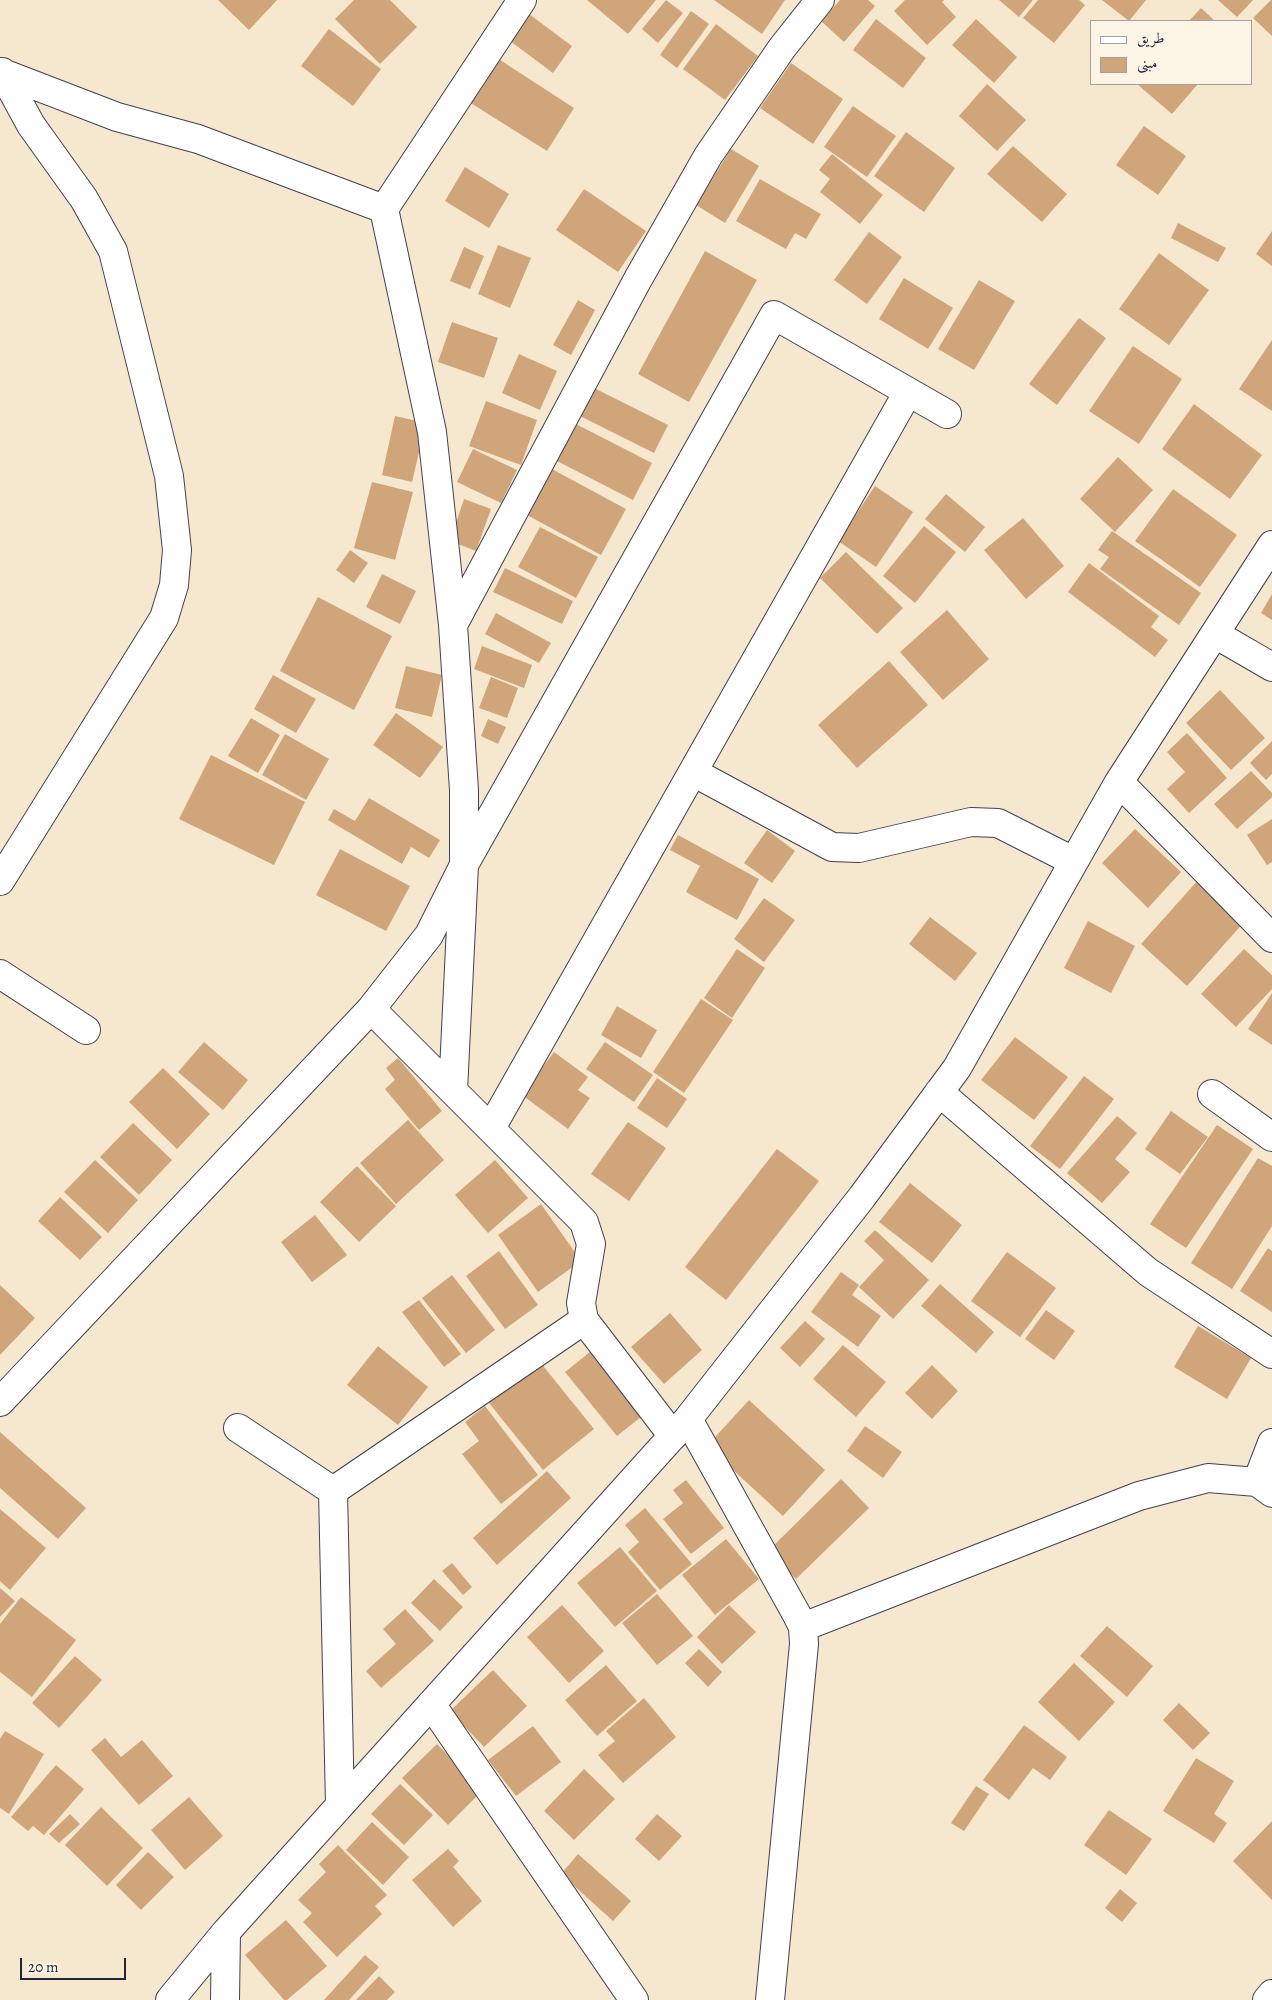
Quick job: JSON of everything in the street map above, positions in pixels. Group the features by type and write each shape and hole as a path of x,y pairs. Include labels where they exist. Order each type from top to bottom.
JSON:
{"street":[{"path":"453,1091 464,865 464,790 453,624 432,432 384,209 522,0"},
{"path":"453,624 638,278 708,156 782,48 820,0"},
{"path":"1,72 117,117 198,139 384,209"},
{"path":"0,881 164,618 174,585 177,550 169,476 113,250 84,199 31,126 1,72"},
{"path":"0,1402 370,1009 429,935 464,865 774,315 947,414"},
{"path":"491,1128 908,392"},
{"path":"170,2000 226,1932 681,1428 862,1197 957,1068 1119,782 1272,545"},
{"path":"1215,634 1272,667"},
{"path":"693,772 832,848 859,848 971,822 998,823 1073,861"},
{"path":"1119,782 1272,938"},
{"path":"0,974 86,1030"},
{"path":"370,1009 584,1222 590,1244 581,1303 584,1320 681,1428 798,1615 804,1644 770,2000"},
{"path":"939,1092 1148,1272 1272,1354"},
{"path":"1212,1094 1272,1137"},
{"path":"332,1491 584,1320"},
{"path":"238,1428 332,1491"},
{"path":"802,1627 1139,1496 1208,1478 1264,1487 1272,1443"},
{"path":"332,1491 340,1805"},
{"path":"431,1704 634,2000"},
{"path":"225,2000 226,1932"},
{"path":"1267,2000 1272,1994"}],"building":[{"path":"218,0 277,0 249,30"},
{"path":"354,0 390,0 417,27 380,64 335,19"},
{"path":"587,0 656,0 628,34"},
{"path":"666,0 683,13 658,43 642,29"},
{"path":"714,0 785,0 762,34"},
{"path":"840,0 868,0 875,6 844,42 821,21"},
{"path":"905,0 944,0 942,2 956,17 927,45 894,11"},
{"path":"999,0 1033,0 1019,17"},
{"path":"1038,0 1079,0 1085,5 1054,43 1023,18"},
{"path":"1102,0 1146,0 1130,20"},
{"path":"1218,0 1253,0 1237,17"},
{"path":"1272,0 1272,36 1253,18"},
{"path":"521,8 572,46 553,73 502,35"},
{"path":"1201,8 1214,20 1190,20"},
{"path":"691,11 709,24 677,68 660,55"},
{"path":"876,19 926,58 903,88 853,50"},
{"path":"976,19 1017,57 994,83 952,45"},
{"path":"716,24 758,56 725,100 683,69"},
{"path":"329,29 381,69 353,106 301,66"},
{"path":"494,56 574,108 547,151 466,100"},
{"path":"791,63 843,99 813,144 760,108"},
{"path":"987,84 1026,120 997,151 959,116"},
{"path":"1138,85 1197,85 1172,114"},
{"path":"853,106 896,136 867,177 824,147"},
{"path":"1144,126 1186,156 1158,195 1116,165"},
{"path":"906,132 955,168 924,212 874,176"},
{"path":"1013,146 1067,194 1042,222 987,174"},
{"path":"731,149 759,166 725,223 696,205"},
{"path":"832,154 883,195 860,224 820,192 830,179 819,170"},
{"path":"465,167 509,194 489,228 445,201"},
{"path":"760,179 821,214 806,239 795,233 786,249 736,221"},
{"path":"584,189 646,231 618,272 556,230"},
{"path":"1178,223 1226,248 1218,262 1171,238"},
{"path":"1272,231 1272,266 1256,254"},
{"path":"869,232 902,257 867,304 834,280"},
{"path":"498,245 531,258 510,308 478,294"},
{"path":"464,247 484,256 470,289 450,281"},
{"path":"705,251 757,280 689,402 638,374"},
{"path":"1159,253 1209,290 1169,345 1119,309"},
{"path":"904,278 953,308 928,349 879,319"},
{"path":"979,280 1015,301 974,370 938,349"},
{"path":"578,300 595,310 571,355 553,345"},
{"path":"1079,318 1106,338 1057,405 1029,384"},
{"path":"452,322 498,338 484,378 438,362"},
{"path":"1272,340 1272,411 1239,389"},
{"path":"1133,346 1182,379 1139,444 1089,411"},
{"path":"519,354 557,371 540,410 502,393"},
{"path":"594,388 668,425 654,453 580,416"},
{"path":"486,401 537,420 521,465 469,446"},
{"path":"1194,404 1262,455 1230,499 1162,449"},
{"path":"395,416 426,423 412,482 382,475"},
{"path":"572,422 652,463 633,500 553,459"},
{"path":"473,449 517,470 501,503 457,482"},
{"path":"1118,457 1153,490 1115,532 1080,499"},
{"path":"550,468 626,509 601,555 525,514"},
{"path":"372,482 413,492 395,560 354,548"},
{"path":"875,486 913,512 876,567 838,541"},
{"path":"1173,489 1237,535 1200,587 1135,541"},
{"path":"946,494 985,527 965,552 925,519"},
{"path":"464,499 491,509 476,551 450,541"},
{"path":"1023,518 1064,566 1026,599 984,550"},
{"path":"924,526 956,552 915,603 883,576"},
{"path":"540,527 598,557 576,598 518,567"},
{"path":"1112,531 1201,593 1179,625 1100,569 1109,557 1098,550"},
{"path":"350,550 368,563 354,583 336,570"},
{"path":"846,552 903,608 877,634 820,578"},
{"path":"1089,563 1159,616 1151,627 1168,640 1155,657 1068,592"},
{"path":"505,568 573,601 562,624 493,592"},
{"path":"382,574 416,591 400,624 366,607"},
{"path":"1272,594 1272,620 1261,613"},
{"path":"318,597 392,636 354,710 280,671"},
{"path":"947,610 989,659 943,700 900,652"},
{"path":"496,613 551,643 539,663 485,634"},
{"path":"482,646 532,665 524,688 474,669"},
{"path":"889,661 928,705 857,768 818,725"},
{"path":"406,666 442,675 432,717 395,708"},
{"path":"273,675 316,699 296,733 254,709"},
{"path":"491,677 518,688 507,718 479,708"},
{"path":"1220,690 1265,738 1231,770 1186,723"},
{"path":"396,713 443,747 420,778 373,745"},
{"path":"251,718 280,735 258,773 228,756"},
{"path":"488,719 506,727 498,744 481,736"},
{"path":"1187,733 1227,778 1189,813 1167,789 1185,772 1167,752"},
{"path":"285,734 329,759 306,800 262,775"},
{"path":"1272,741 1272,774 1266,780 1250,763"},
{"path":"211,755 305,802 274,865 179,819"},
{"path":"1251,771 1272,793 1272,797 1237,829 1214,804"},
{"path":"369,798 440,840 429,858 411,847 402,864 328,820 334,809 355,821"},
{"path":"1272,819 1272,862 1267,865 1247,835"},
{"path":"1135,829 1181,872 1148,908 1102,863"},
{"path":"767,830 795,851 772,883 744,863"},
{"path":"678,835 759,879 737,920 686,892 700,866 670,850"},
{"path":"340,849 410,886 386,931 316,895"},
{"path":"1199,879 1246,920 1187,986 1141,944"},
{"path":"764,898 795,920 764,962 734,939"},
{"path":"930,917 977,953 955,981 909,944"},
{"path":"1088,921 1135,946 1111,993 1064,968"},
{"path":"737,949 765,968 732,1018 704,998"},
{"path":"1244,949 1272,975 1272,989 1236,1027 1201,994"},
{"path":"1272,993 1272,1045 1248,1029"},
{"path":"701,999 733,1020 684,1093 653,1072"},
{"path":"617,1006 657,1030 641,1058 601,1035"},
{"path":"1015,1037 1068,1077 1034,1120 981,1080"},
{"path":"204,1042 248,1080 223,1110 178,1072"},
{"path":"605,1042 653,1075 634,1102 586,1069"},
{"path":"554,1052 588,1077 578,1090 590,1098 568,1129 522,1095"},
{"path":"398,1058 442,1111 419,1130 385,1089 395,1080 386,1068"},
{"path":"163,1068 210,1114 177,1149 129,1102"},
{"path":"1084,1076 1114,1099 1060,1169 1030,1146"},
{"path":"657,1078 687,1099 667,1128 637,1108"},
{"path":"1171,1111 1208,1137 1180,1174 1145,1149"},
{"path":"1117,1116 1137,1133 1115,1159 1130,1172 1102,1203 1067,1173"},
{"path":"408,1120 444,1160 396,1204 360,1163"},
{"path":"628,1122 666,1148 629,1201 591,1174"},
{"path":"133,1123 172,1160 139,1195 100,1157"},
{"path":"1217,1125 1253,1149 1186,1248 1150,1224"},
{"path":"777,1149 819,1181 726,1300 685,1267"},
{"path":"1258,1158 1272,1166 1272,1226 1232,1289 1191,1263"},
{"path":"95,1160 138,1200 108,1233 64,1192"},
{"path":"495,1160 528,1198 488,1233 455,1195"},
{"path":"357,1166 396,1206 359,1242 320,1202"},
{"path":"910,1183 962,1225 932,1263 879,1222"},
{"path":"60,1197 102,1237 80,1260 38,1221"},
{"path":"541,1204 581,1261 538,1292 498,1235"},
{"path":"315,1215 347,1255 312,1282 281,1242"},
{"path":"875,1230 929,1280 893,1319 859,1287 884,1260 864,1241"},
{"path":"1268,1248 1272,1251 1272,1312 1240,1291"},
{"path":"499,1251 538,1305 505,1329 466,1276"},
{"path":"1007,1252 1056,1288 1020,1337 971,1301"},
{"path":"841,1272 859,1285 852,1295 881,1316 858,1347 811,1312"},
{"path":"452,1275 495,1330 466,1353 422,1298"},
{"path":"940,1284 994,1332 976,1353 921,1306"},
{"path":"0,1285 35,1318 0,1355"},
{"path":"419,1300 461,1354 444,1367 402,1312"},
{"path":"1046,1310 1075,1331 1054,1360 1025,1339"},
{"path":"670,1313 702,1350 664,1384 631,1347"},
{"path":"805,1321 825,1339 800,1367 780,1348"},
{"path":"1198,1326 1251,1358 1227,1399 1174,1367"},
{"path":"843,1345 886,1382 856,1417 813,1379"},
{"path":"378,1346 428,1387 398,1425 347,1385"},
{"path":"590,1352 641,1417 617,1436 565,1372"},
{"path":"540,1362 594,1429 543,1470 489,1403"},
{"path":"932,1365 958,1391 932,1419 905,1393"},
{"path":"749,1400 825,1470 783,1516 707,1446"},
{"path":"485,1406 538,1475 501,1504 462,1454 479,1441 465,1422"},
{"path":"865,1426 902,1452 883,1478 847,1451"},
{"path":"0,1432 86,1508 58,1539 0,1488"},
{"path":"547,1471 571,1498 497,1565 473,1538"},
{"path":"841,1479 869,1508 796,1579 768,1551"},
{"path":"686,1480 724,1528 691,1554 663,1519 683,1503 673,1490"},
{"path":"645,1508 692,1564 660,1590 628,1552 639,1542 625,1525"},
{"path":"0,1509 46,1548 10,1590 0,1581"},
{"path":"726,1539 759,1579 715,1615 682,1575"},
{"path":"620,1547 657,1591 615,1627 577,1583"},
{"path":"452,1563 472,1587 463,1595 442,1571"},
{"path":"434,1579 463,1607 440,1631 411,1603"},
{"path":"0,1588 15,1601 0,1617"},
{"path":"657,1594 693,1636 657,1665 622,1623"},
{"path":"21,1597 76,1640 32,1697 0,1672 0,1624"},
{"path":"562,1605 604,1651 569,1683 527,1637"},
{"path":"729,1605 756,1632 722,1664 697,1637"},
{"path":"405,1609 434,1641 381,1688 366,1671 396,1644 383,1629"},
{"path":"1107,1626 1153,1666 1127,1697 1080,1656"},
{"path":"699,1649 722,1672 708,1687 685,1663"},
{"path":"75,1656 102,1680 59,1728 32,1703"},
{"path":"1074,1663 1115,1702 1079,1741 1038,1702"},
{"path":"606,1665 637,1701 597,1736 565,1700"},
{"path":"493,1670 527,1706 484,1747 450,1711"},
{"path":"644,1698 676,1737 623,1783 598,1755 615,1741 606,1731"},
{"path":"1179,1703 1210,1733 1193,1750 1163,1720"},
{"path":"1024,1725 1067,1757 1050,1780 1033,1768 1009,1800 983,1780"},
{"path":"533,1726 561,1762 516,1796 488,1760"},
{"path":"5,1731 44,1754 9,1814 0,1808 0,1739"},
{"path":"105,1738 121,1757 142,1740 173,1776 139,1805 91,1750"},
{"path":"437,1744 483,1790 448,1825 402,1778"},
{"path":"1196,1758 1234,1781 1214,1814 1227,1823 1214,1843 1163,1811"},
{"path":"56,1765 84,1789 44,1835 33,1826 28,1831 11,1817"},
{"path":"584,1769 615,1799 574,1840 544,1811"},
{"path":"400,1784 433,1815 404,1845 371,1814"},
{"path":"976,1786 989,1794 964,1831 951,1823"},
{"path":"189,1797 223,1836 185,1870 151,1830"},
{"path":"101,1807 143,1848 107,1886 65,1845"},
{"path":"1109,1810 1152,1839 1126,1875 1084,1845"},
{"path":"70,1814 80,1824 59,1843 49,1834"},
{"path":"657,1814 682,1836 659,1861 635,1839"},
{"path":"1272,1821 1272,1900 1233,1861"},
{"path":"372,1822 409,1857 383,1885 346,1850"},
{"path":"338,1845 387,1895 375,1906 382,1914 337,1957 303,1922 312,1913 298,1900 326,1872 319,1864"},
{"path":"448,1849 459,1861 453,1867 482,1901 453,1927 412,1880"},
{"path":"148,1852 174,1877 141,1910 116,1885"},
{"path":"578,1854 631,1901 613,1921 561,1874"},
{"path":"1120,1889 1137,1903 1122,1922 1105,1908"},
{"path":"286,1920 327,1966 287,2000 284,2000 245,1955"},
{"path":"365,1955 379,1967 349,2000 324,2000"},
{"path":"379,1976 395,1992 387,2000 356,2000"}]}
